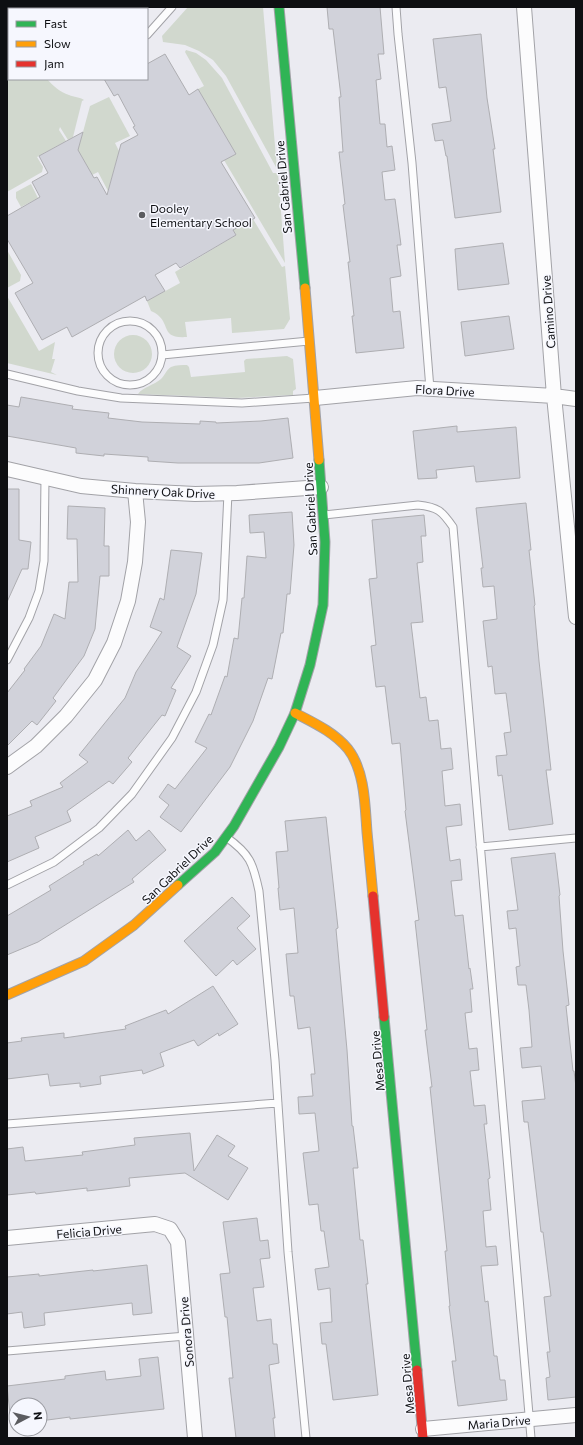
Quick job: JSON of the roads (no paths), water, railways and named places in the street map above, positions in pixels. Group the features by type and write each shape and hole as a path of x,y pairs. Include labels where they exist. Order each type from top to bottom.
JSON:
{"street":[{"name":"San Gabriel Drive","path":"7,995 84,961 134,925 215,852 255,791 295,713 310,665 323,605 325,542 324,515 315,398 279,7"},
{"name":"Camino Drive","path":"524,7 554,396 576,617"},
{"name":"Flora Drive","path":"315,398 417,388 554,396 576,399"},
{"name":"Shinnery Oak Drive","path":"7,469 81,486 135,491 194,494 321,487"},
{"path":"7,767 36,746 66,716 95,680 114,643 128,601 135,562 138,522 135,491"},
{"name":"Mesa Drive","path":"295,713 321,727 341,741 354,759 363,789 423,1433"},
{"name":"Felicia Drive","path":"7,1238 155,1224 170,1229"},
{"name":"Sonora Drive","path":"170,1229 178,1242 195,1438"},
{"name":"Maria Drive","path":"423,1433 530,1419 576,1415"}],"lane":[{"path":"148,34 172,7"},
{"path":"396,7 412,163 430,389"},
{"path":"136,321 150,327 160,340 162,355 158,370 147,381 132,385 117,382 105,373 99,358 100,343 108,330 121,322 136,321"},
{"path":"162,355 309,341"},
{"path":"7,374 78,391 121,398 242,403 315,398"},
{"path":"7,660 29,618 39,592 44,561 45,478"},
{"path":"7,885 54,862 99,828 132,794 172,738 196,692 213,645 223,600 228,493"},
{"path":"324,515 418,505 433,506 445,516 453,528 531,1438"},
{"path":"226,836 241,847 254,866 259,891 278,1103 288,1252 306,1438"},
{"path":"480,847 576,838"},
{"path":"7,1124 278,1103"},
{"path":"7,1351 186,1336"}],"place":[{"name":"Dooley Elementary School","path":"142,215"}]}
